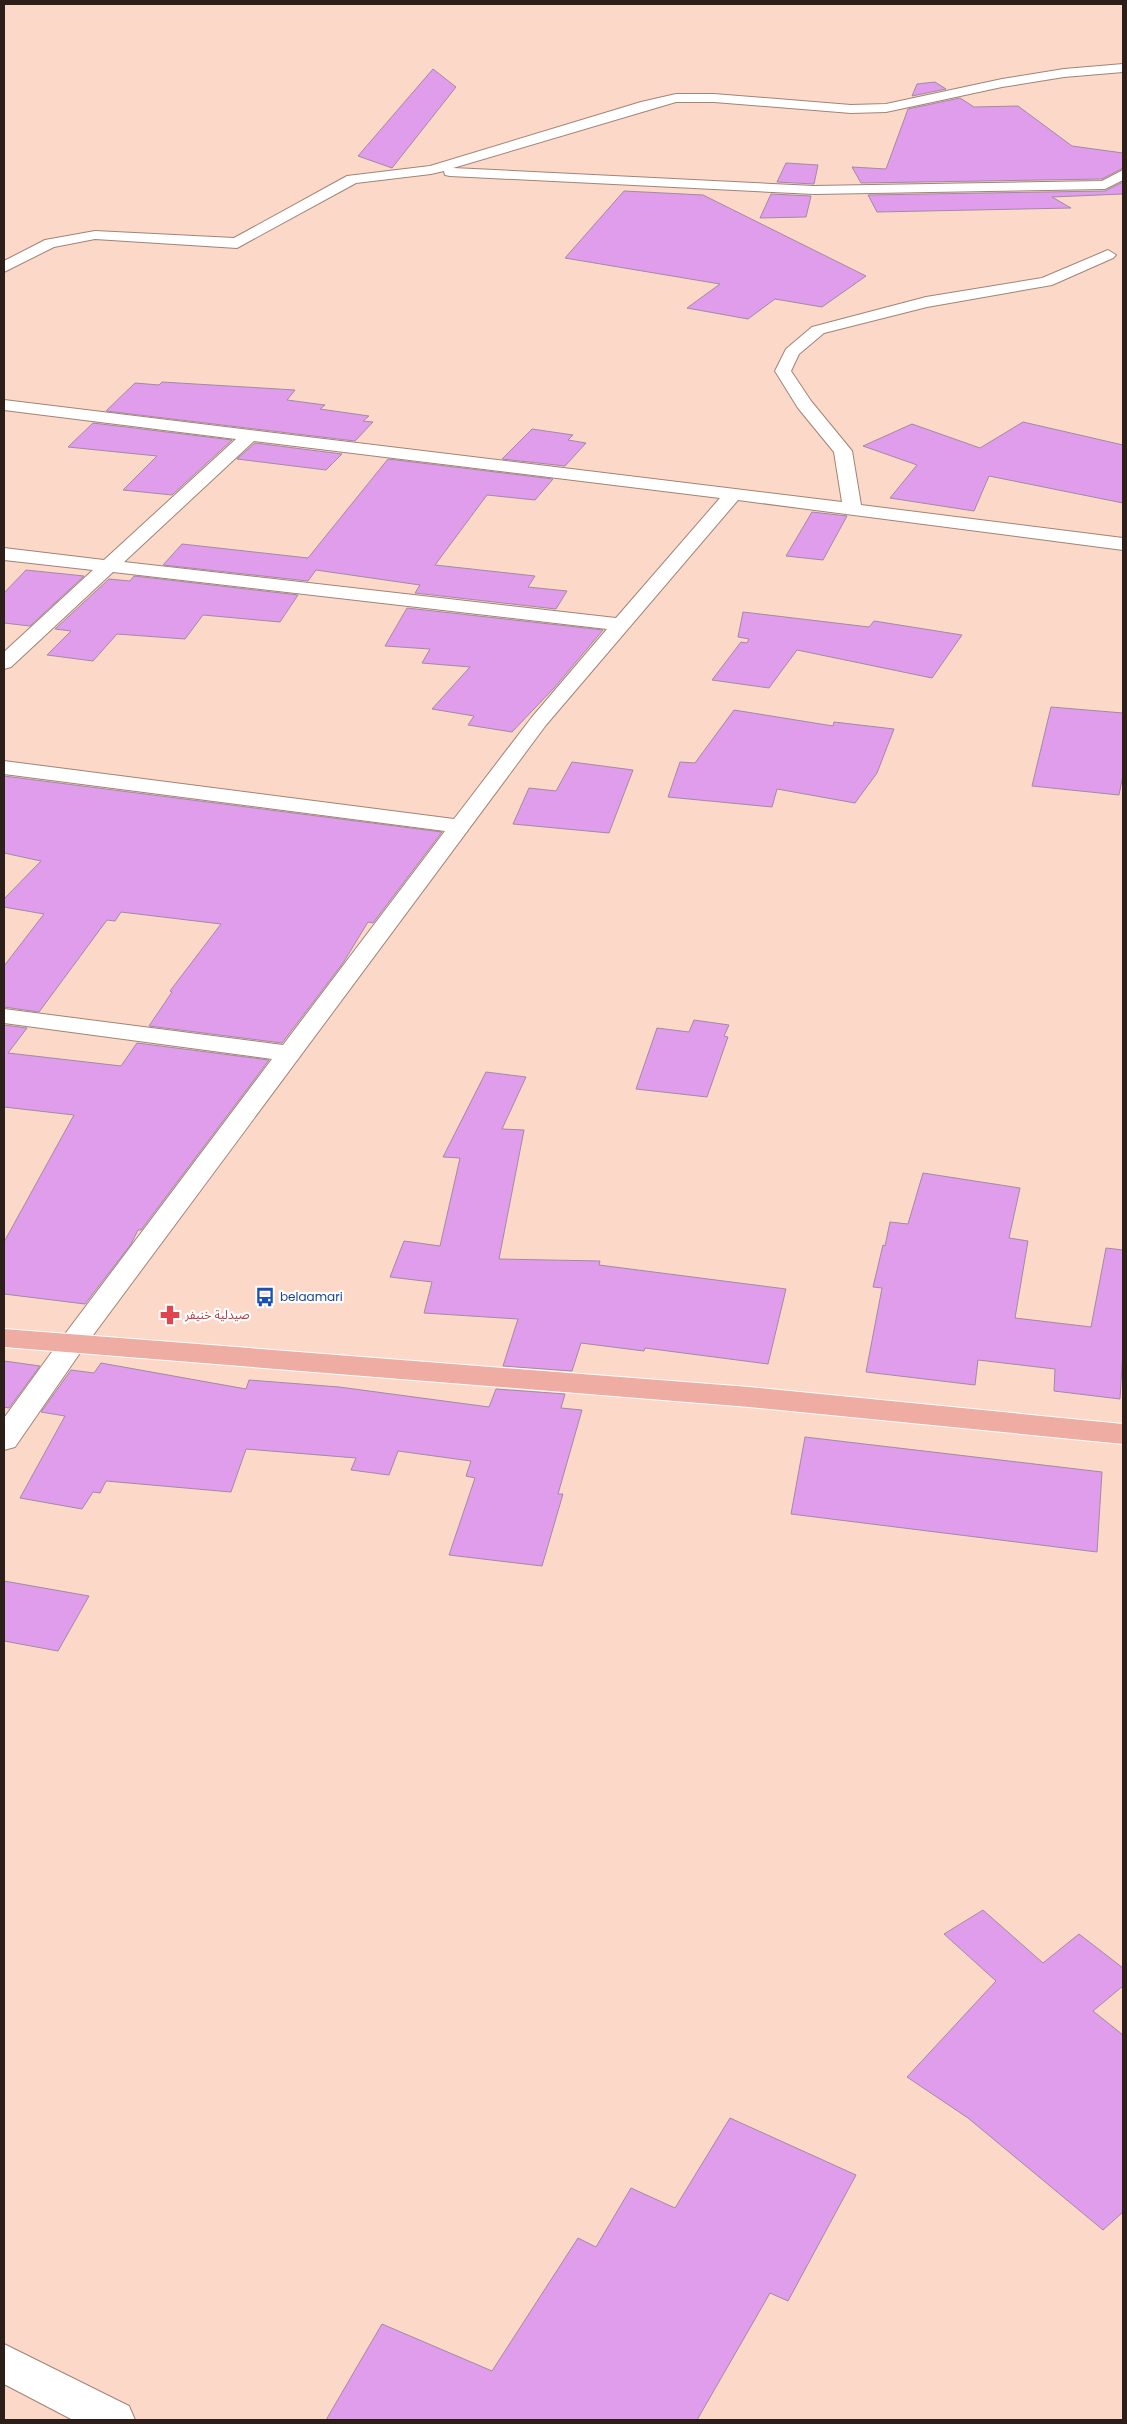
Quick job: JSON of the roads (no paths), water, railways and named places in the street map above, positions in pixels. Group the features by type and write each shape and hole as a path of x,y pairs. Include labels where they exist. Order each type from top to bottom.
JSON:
{"main road":[{"path":"4,1338 739,1396 1123,1434"}],"street":[{"path":"432,170 646,105 676,98 714,98 851,109 886,108 1002,83 1064,73 1123,68"},
{"path":"4,266 50,243 95,235 237,243 352,178 432,170 814,190 1105,185 1123,174"},
{"path":"852,509 843,451 804,404 783,370 792,352 818,330 926,302 1046,282 1108,255"},
{"path":"4,405 733,494 1123,544"},
{"path":"4,663 250,435"},
{"path":"4,1440 72,1344 539,721 733,494"},
{"path":"4,554 621,625"},
{"path":"4,767 460,826"},
{"path":"4,1016 290,1054"},
{"path":"4,2363 114,2420"}],"place":[{"name":"belaamari","path":"265,1297"},
{"name":"صيدلية خنيفر","path":"170,1315"}]}
